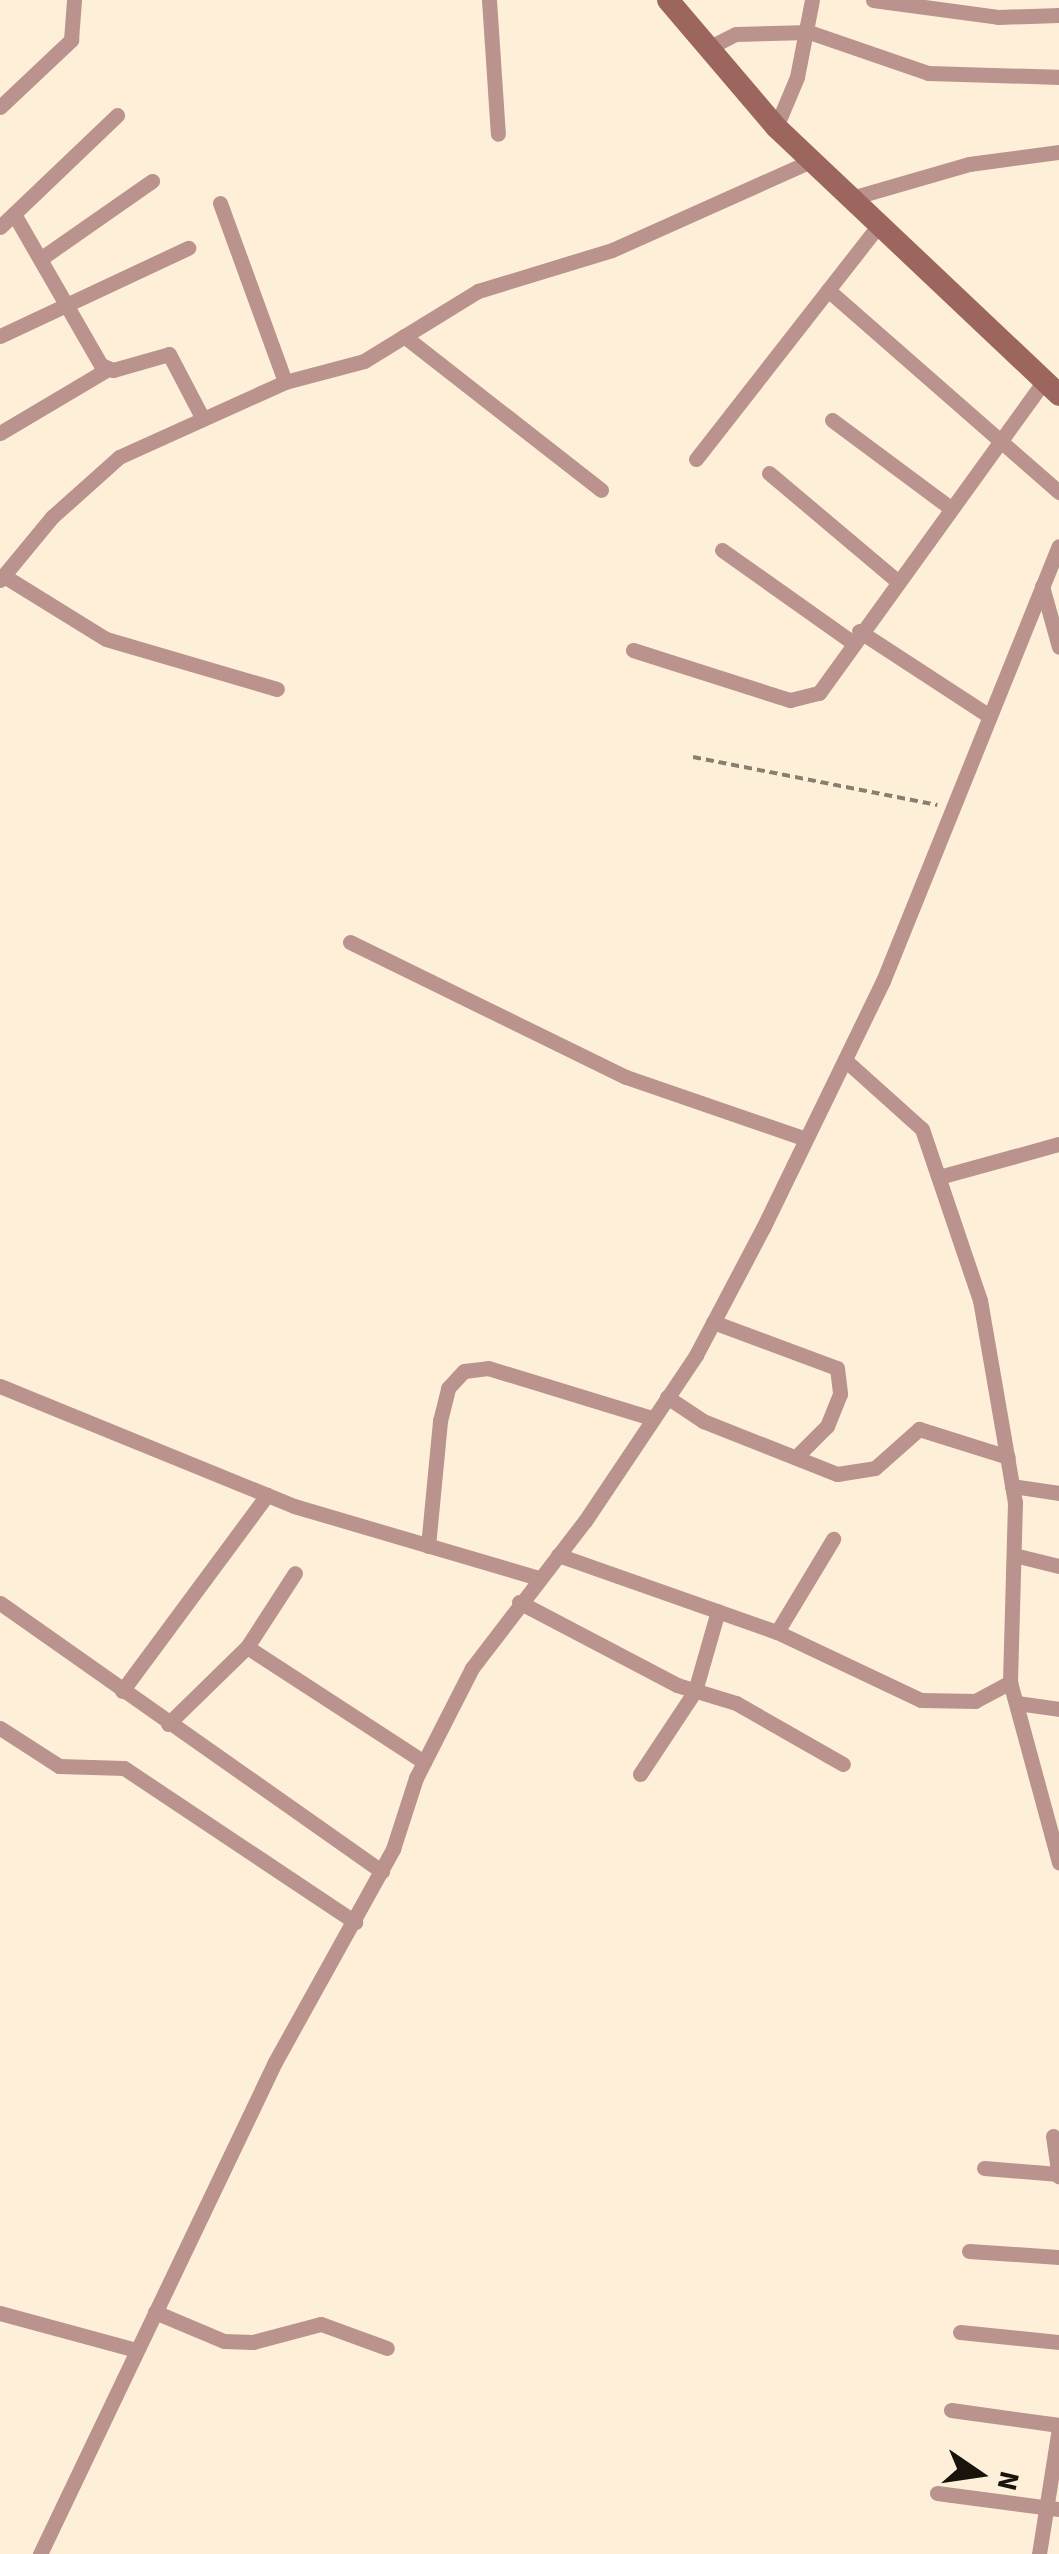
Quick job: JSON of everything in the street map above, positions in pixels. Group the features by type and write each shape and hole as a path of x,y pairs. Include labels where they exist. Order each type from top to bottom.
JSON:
{"street":[{"path":"0,107 71,40 74,0"},
{"path":"489,0 498,134"},
{"path":"632,650 790,700 819,694 855,637 1000,440 1052,388 877,228 776,127 668,0"},
{"path":"776,127 809,32 812,0"},
{"path":"873,0 998,16 1059,14"},
{"path":"708,48 736,34 809,32 928,73 1059,76"},
{"path":"0,226 118,115"},
{"path":"848,198 969,164 1059,152"},
{"path":"276,690 106,639 2,578 102,467 285,382 364,361 478,291 612,250 811,161"},
{"path":"44,258 152,181"},
{"path":"220,203 285,382"},
{"path":"14,214 44,258 106,370"},
{"path":"696,459 877,228"},
{"path":"0,336 188,248"},
{"path":"828,290 1059,492"},
{"path":"404,336 602,490"},
{"path":"0,432 106,370 170,354 203,418"},
{"path":"832,420 949,508"},
{"path":"770,473 896,580"},
{"path":"40,2554 275,2062 382,1870 424,1762 490,1638 558,1555 714,1322 845,1060 1059,546"},
{"path":"722,550 855,637 988,715"},
{"path":"1042,586 1055,620 1059,647"},
{"path":"350,942 626,1077 806,1139"},
{"path":"845,1060 910,1112 940,1177 980,1300 1012,1486 1010,1682 1059,1862"},
{"path":"940,1177 1059,1144"},
{"path":"714,1322 837,1368 840,1394 827,1426 796,1457"},
{"path":"428,1546 440,1421 448,1388 464,1371 488,1368 652,1418"},
{"path":"0,1386 267,1495 539,1578"},
{"path":"667,1397 704,1422 824,1471 867,1472 919,1429 1008,1457"},
{"path":"1012,1486 1059,1494"},
{"path":"122,1691 267,1495"},
{"path":"777,1632 833,1539"},
{"path":"558,1555 777,1632 921,1700 988,1698 1010,1682"},
{"path":"1014,1555 1059,1566"},
{"path":"168,1724 247,1648 296,1574"},
{"path":"519,1602 695,1691 736,1703 843,1764"},
{"path":"0,1603 382,1870"},
{"path":"640,1774 695,1691 718,1612"},
{"path":"247,1648 424,1762"},
{"path":"1016,1704 1059,1709"},
{"path":"0,1728 59,1766 124,1768 355,1922"},
{"path":"984,2168 1059,2176 1053,2136"},
{"path":"969,2252 1059,2257"},
{"path":"155,2312 224,2340 253,2342 320,2324 387,2348"},
{"path":"0,2313 136,2350"},
{"path":"960,2332 1059,2342"},
{"path":"950,2410 1059,2426 1053,2508 1040,2554"},
{"path":"937,2493 1053,2508"}],"path":[{"path":"693,757 952,808"}]}
